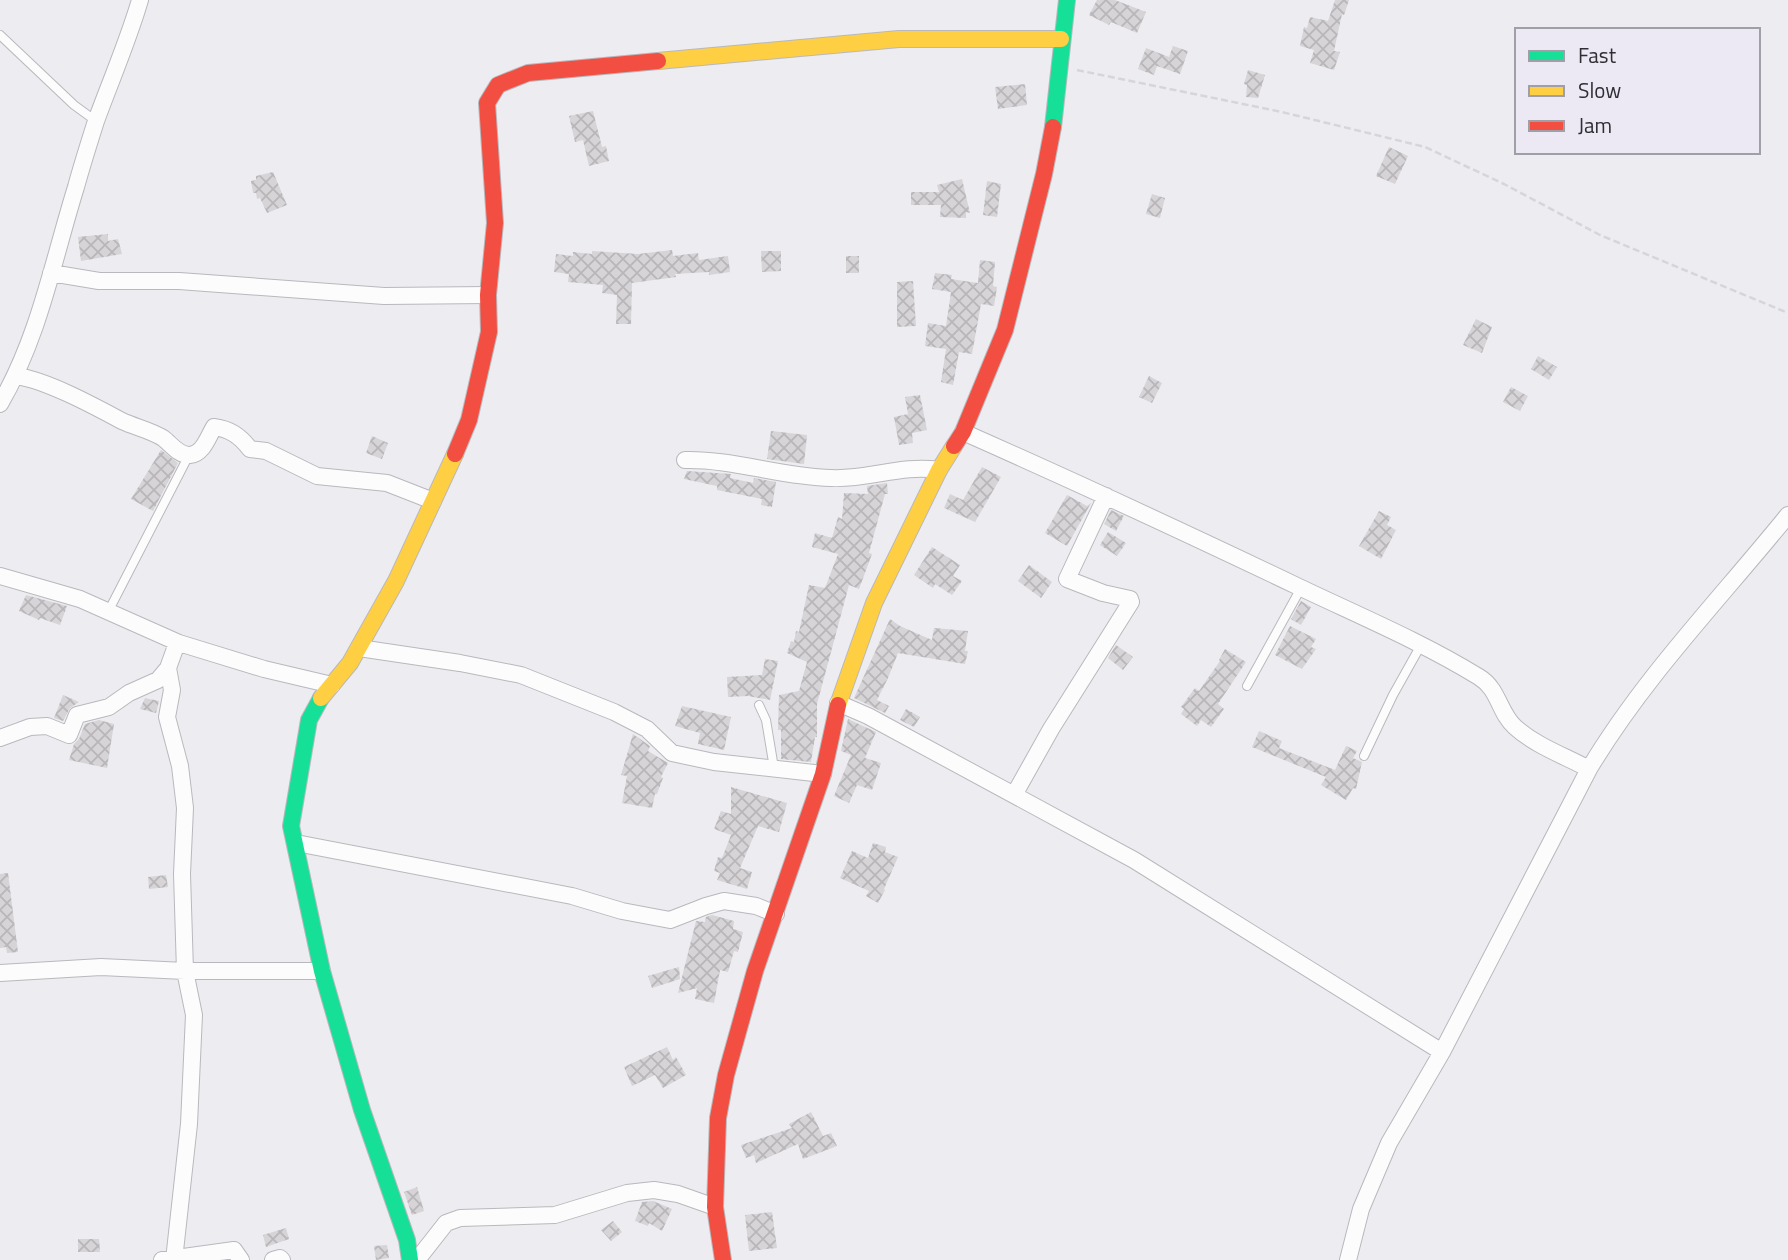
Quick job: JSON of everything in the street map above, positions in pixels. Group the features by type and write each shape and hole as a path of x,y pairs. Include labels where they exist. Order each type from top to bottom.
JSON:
{"street":[{"path":"0,404 17,376 32,340 96,121 130,36 140,0"},
{"path":"723,1260 715,1207 718,1118 726,1075 755,971 823,774 838,704 874,603 939,470 962,432 1005,330 1023,266 1054,122 1067,0"},
{"path":"411,1260 407,1240 362,1110 322,971 291,826 309,720 318,701 350,663 396,581 444,482 469,420 489,332 488,295 495,223 487,103 491,90 506,80 528,73 899,39 1061,39"},
{"path":"51,273 99,281 179,281 384,296 488,295"},
{"path":"17,376 30,378 106,411 162,438 180,453 189,455 200,451 214,427 226,429 242,438 250,449 266,451 317,476 387,483 433,501"},
{"path":"962,432 1301,588 1483,678 1494,690 1514,726 1534,741 1589,769"},
{"path":"685,460 708,459 747,468 823,478 856,476 919,466 939,470"},
{"path":"1014,795 1051,729 1132,603 1130,599 1103,593 1067,579 1106,496"},
{"path":"1348,1260 1361,1209 1389,1143 1442,1052 1589,769 1676,646 1788,515"},
{"path":"0,576 80,599 177,643 264,669 332,685"},
{"path":"0,738 38,726 47,726 69,735 77,715 109,707 129,693 158,680 168,668 177,643"},
{"path":"359,648 521,675 614,712 647,729 672,753 714,762 823,774"},
{"path":"168,668 172,690 167,717 180,766 185,808 182,874 185,971 194,1015 189,1124 170,1260 234,1250 241,1260"},
{"path":"838,704 868,716 1134,860 1442,1052"},
{"path":"296,843 572,896 622,911 670,920 706,905 724,901 756,906 776,914"},
{"path":"0,974 101,967 185,971 322,971"},
{"path":"417,1260 446,1223 460,1218 555,1215 627,1193 654,1190 678,1194 715,1207"},
{"path":"272,1260 282,1260"}],"lane":[{"path":"0,35 96,121"},
{"path":"108,612 189,455"},
{"path":"1247,686 1301,588"},
{"path":"1364,756 1421,645"},
{"path":"759,705 766,720 774,768"}],"path":[{"path":"1059,66 1282,112 1425,147 1504,184 1600,235 1788,313"}],"building":[{"path":"1097,0 1115,0 1146,12 1137,33 1111,22 1109,25 1089,15"},
{"path":"1335,0 1349,0 1344,15 1342,14 1334,51 1340,52 1334,70 1310,63 1314,50 1300,46 1304,27 1307,28 1310,17 1328,21"},
{"path":"1173,46 1188,51 1180,74 1157,66 1154,75 1138,69 1146,48 1169,57"},
{"path":"1248,70 1265,75 1258,98 1246,97 1247,85 1244,84"},
{"path":"1025,84 1027,105 998,109 995,87"},
{"path":"593,111 602,147 606,146 609,161 589,166 583,140 575,142 569,116"},
{"path":"1389,147 1408,156 1395,184 1376,176"},
{"path":"273,172 287,205 267,213 260,198 257,199 256,193 253,193 251,181 256,180 256,176"},
{"path":"962,179 970,213 966,212 966,218 940,217 941,205 911,205 911,192 939,192 937,185"},
{"path":"987,181 1001,184 997,217 983,215"},
{"path":"1152,194 1165,198 1160,218 1146,214"},
{"path":"108,234 108,241 118,239 122,254 81,261 78,237"},
{"path":"672,250 673,256 698,253 699,260 728,256 730,272 709,275 709,272 675,274 676,277 632,283 631,324 616,324 617,295 602,293 603,285 568,282 569,274 554,272 556,254 573,256 573,252 592,254 592,251 638,254"},
{"path":"761,251 781,251 781,271 762,272"},
{"path":"846,256 859,256 859,273 846,273"},
{"path":"980,260 995,262 993,286 997,287 994,306 981,304 972,354 959,352 953,385 941,382 946,349 925,346 928,323 946,326 951,292 932,289 935,273 952,275 951,279 978,283"},
{"path":"913,281 916,326 897,327 897,282"},
{"path":"1476,319 1492,327 1482,353 1463,345"},
{"path":"1538,356 1557,367 1549,380 1531,369"},
{"path":"1149,376 1162,383 1152,403 1139,397"},
{"path":"1511,387 1528,396 1520,411 1503,402"},
{"path":"920,395 927,430 912,433 913,443 899,445 894,417 908,414 905,397"},
{"path":"771,431 807,435 804,464 767,459"},
{"path":"372,436 388,443 382,459 366,453"},
{"path":"161,450 178,463 153,511 131,499"},
{"path":"982,467 1001,477 975,522 944,508 950,494 963,500"},
{"path":"687,471 731,474 730,478 753,483 754,478 776,482 772,507 761,505 762,499 717,490 717,486 684,479"},
{"path":"887,483 888,494 885,494 869,553 872,554 859,589 849,585 817,704 817,737 811,762 781,759 779,695 799,691 807,662 787,653 791,641 794,642 796,631 799,632 809,585 825,588 838,554 812,547 815,533 832,538 838,517 842,519 844,493 868,494 867,486"},
{"path":"1067,495 1087,506 1091,503 1067,546 1045,533"},
{"path":"1111,510 1124,516 1116,531 1104,524"},
{"path":"1379,511 1391,517 1387,525 1396,530 1381,559 1359,546"},
{"path":"1108,532 1126,543 1117,556 1100,545"},
{"path":"932,547 960,565 953,576 962,581 952,595 935,584 933,588 914,575"},
{"path":"1029,565 1052,582 1041,598 1018,581"},
{"path":"26,595 67,606 60,625 19,611"},
{"path":"1301,601 1311,607 1301,625 1291,619"},
{"path":"890,619 932,640 934,628 968,631 965,651 968,651 965,664 898,653 877,700 889,706 885,713 854,698"},
{"path":"1290,626 1316,639 1311,647 1316,649 1302,669 1275,655"},
{"path":"1116,645 1133,657 1123,670 1108,658"},
{"path":"1225,649 1246,662 1218,704 1224,709 1211,727 1201,720 1197,726 1181,714 1184,709 1181,707 1195,688 1199,691"},
{"path":"765,659 778,661 770,700 748,696 728,697 727,677 762,675"},
{"path":"63,695 79,702 70,708 63,721 54,718"},
{"path":"145,698 159,701 156,713 140,709"},
{"path":"682,706 731,717 724,750 698,744 700,733 675,726"},
{"path":"906,709 920,717 914,727 900,720"},
{"path":"848,719 876,732 865,758 881,763 872,790 857,785 849,803 834,796 851,755 841,751"},
{"path":"99,720 114,724 107,768 69,760 85,724"},
{"path":"1259,731 1282,741 1279,748 1335,770 1346,746 1357,751 1353,758 1362,762 1356,789 1353,788 1346,800 1321,785 1326,777 1252,747"},
{"path":"633,734 650,746 648,751 668,763 652,808 622,803 627,776 621,775"},
{"path":"731,787 787,803 779,832 758,826 740,868 752,872 747,889 717,880 720,873 714,871 718,857 722,858 731,835 714,829 721,811 731,814"},
{"path":"873,843 886,847 885,852 898,857 878,903 866,896 869,891 840,878 852,851 868,858"},
{"path":"8,873 18,952 7,953 6,947 0,948 0,874"},
{"path":"166,875 168,887 149,889 148,877"},
{"path":"712,915 734,921 733,929 743,932 738,952 734,951 728,972 720,970 714,1003 695,999 697,988 678,993 696,921 705,922 706,917"},
{"path":"679,967 680,979 652,988 648,976"},
{"path":"667,1047 673,1060 676,1057 686,1075 663,1088 655,1075 632,1086 624,1067"},
{"path":"811,1112 823,1136 831,1133 837,1146 803,1159 798,1144 756,1163 754,1155 746,1158 741,1145 792,1128 789,1124"},
{"path":"417,1187 424,1211 412,1215 404,1192"},
{"path":"653,1201 672,1209 662,1231 649,1223 648,1226 635,1221 642,1202"},
{"path":"772,1212 777,1248 749,1251 745,1215"},
{"path":"613,1221 622,1232 611,1241 601,1230"},
{"path":"286,1228 289,1239 266,1247 263,1235"},
{"path":"78,1239 99,1239 100,1252 78,1252"},
{"path":"387,1245 389,1258 376,1260 374,1246"}],"traffic: fast":[{"path":"1053,127 1067,0"},
{"path":"321,698 309,720 291,826 322,971 362,1110 407,1240 410,1260"}],"traffic: slow":[{"path":"658,61 899,39 1061,39"},
{"path":"838,705 874,603 939,470 954,446"},
{"path":"321,698 350,663 396,581 455,454"}],"traffic: jam":[{"path":"455,454 469,420 489,332 488,295 495,223 487,103 498,85 528,73 658,61"},
{"path":"954,446 963,432 1005,330 1053,127"},
{"path":"723,1260 715,1207 718,1118 726,1075 755,971 823,774 838,705"}]}
